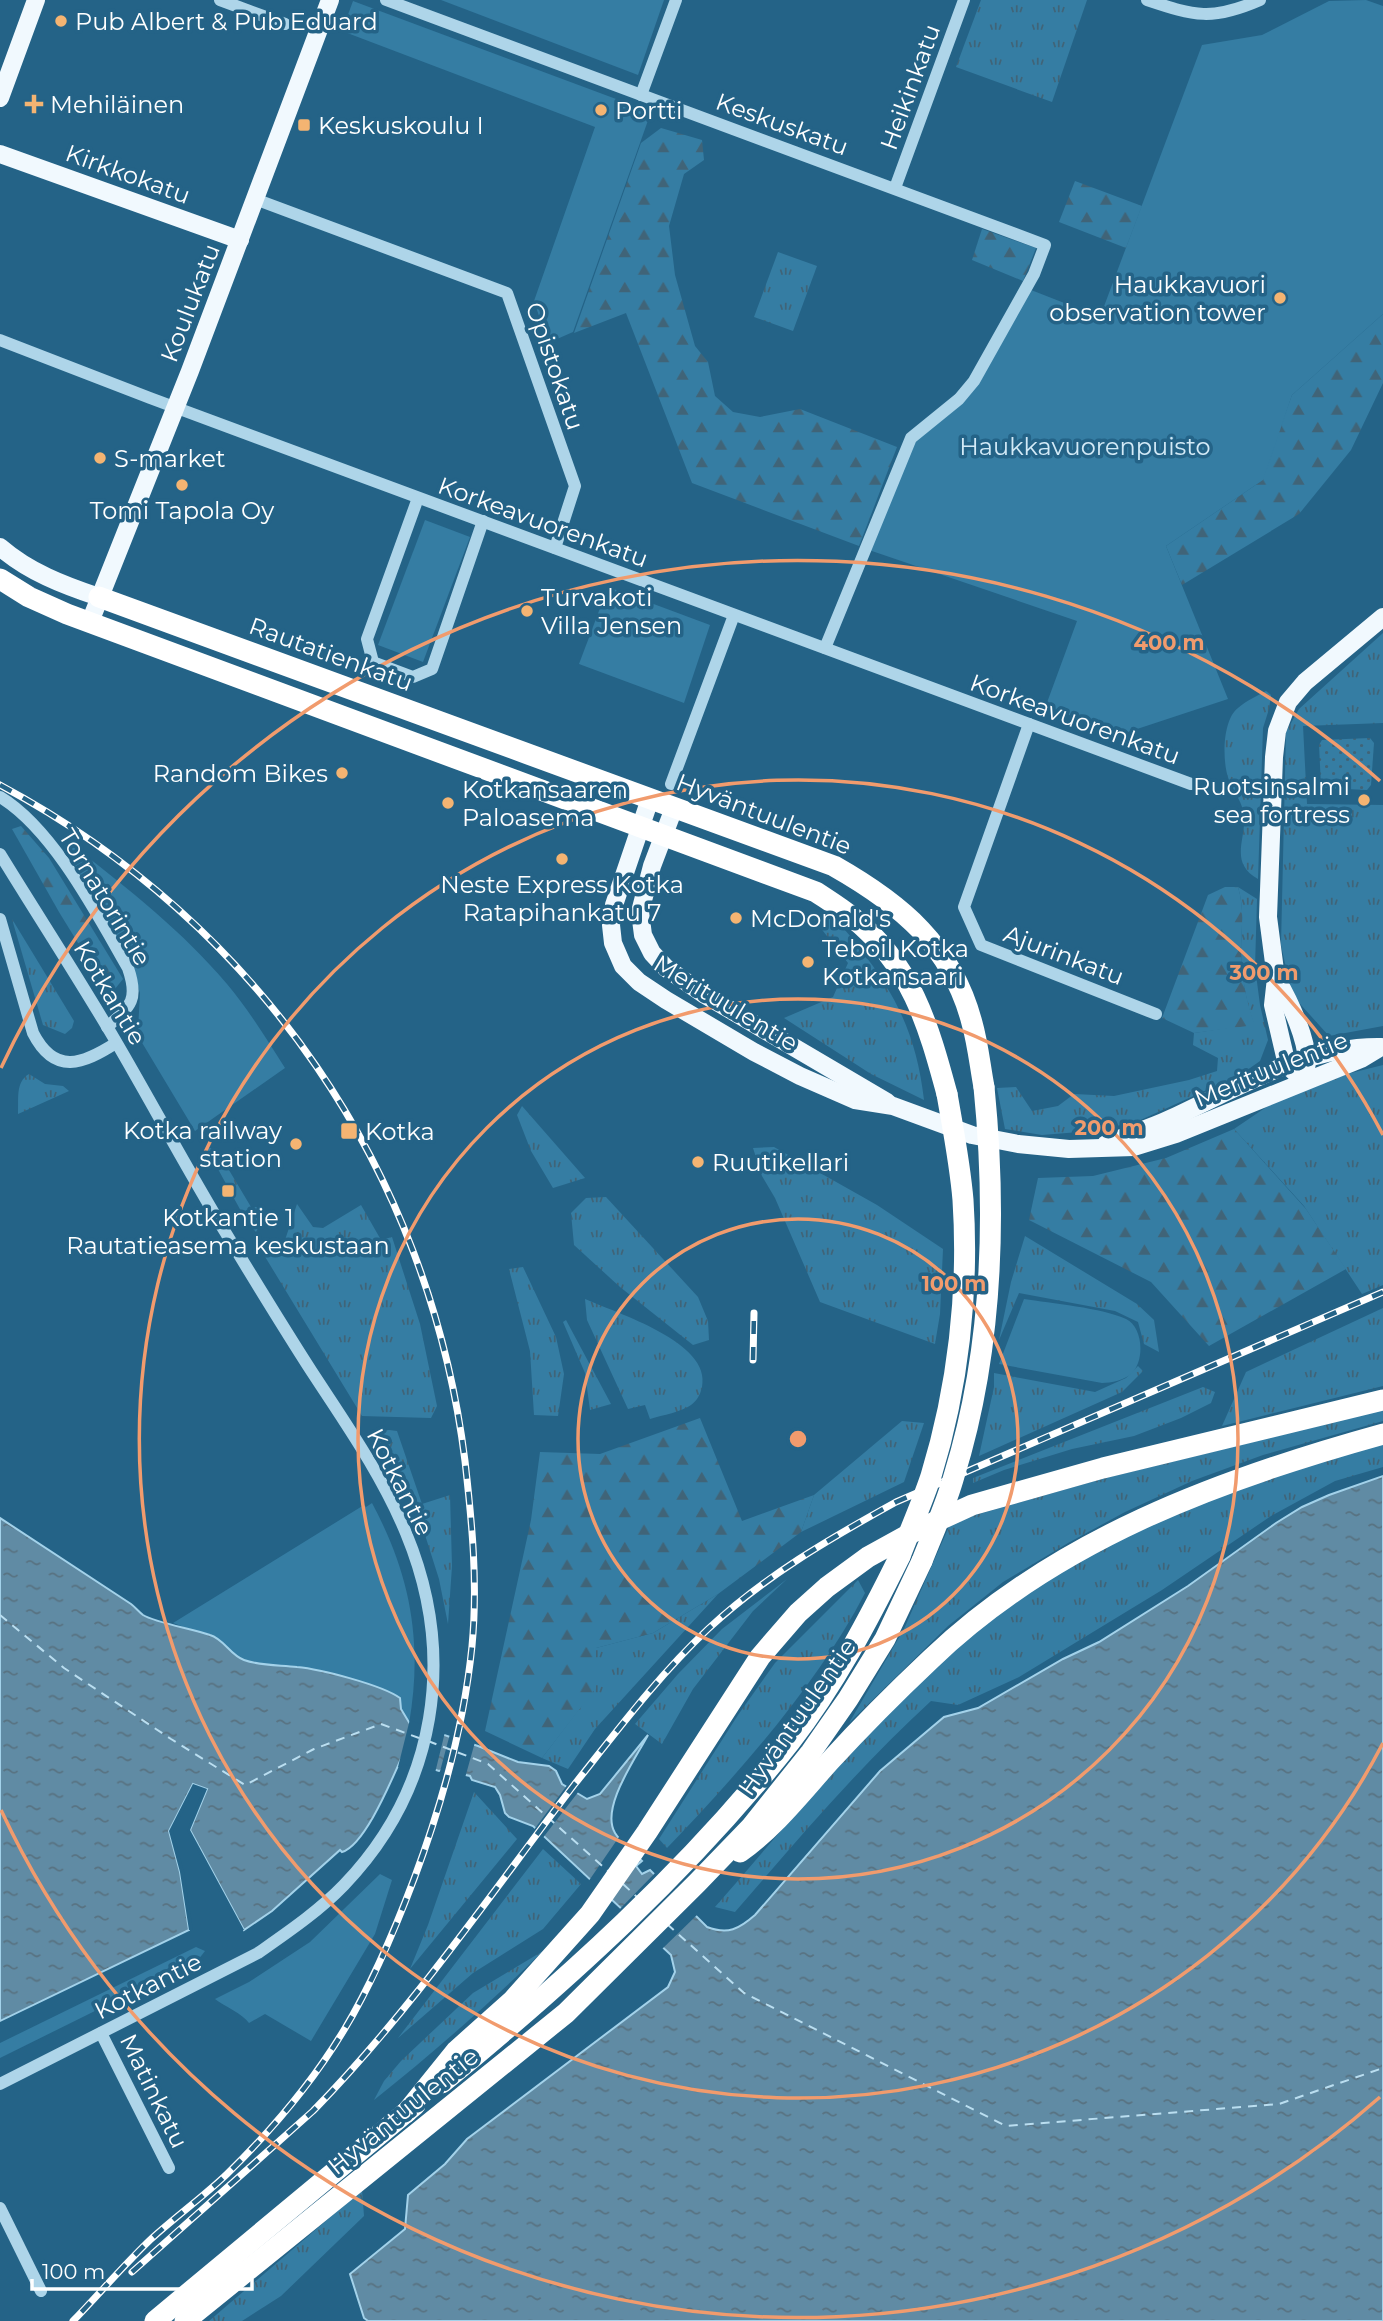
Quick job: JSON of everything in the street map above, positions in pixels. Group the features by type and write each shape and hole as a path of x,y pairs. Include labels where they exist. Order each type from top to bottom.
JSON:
{"highway":[{"path":"0,579 29,597 90,622 640,825"},
{"name":"Rautatienkatu","path":"99,597 650,799"},
{"name":"Hyväntuulentie","path":"185,2321 566,2013 751,1826 819,1741 885,1639 922,1561 954,1478 978,1379 991,1257 990,1153 984,1087 972,1023 957,984 941,953 909,917 885,897 834,866 650,799"},
{"name":"Hyväntuulentie","path":"155,2321 544,1995 611,1935 739,1803 798,1731 866,1625 900,1556 930,1478 955,1378 964,1257 963,1200 958,1152 947,1094 918,1000 901,970 880,943 853,917 816,892 640,825"},
{"path":"406,2113 456,2050 513,2000 590,1914 647,1832 760,1657 798,1614 827,1587 868,1557 926,1526 994,1498 1103,1468 1383,1400"},
{"path":"697,1883 763,1836 831,1760 933,1657 1009,1595 1066,1557 1182,1500 1238,1478 1383,1434"}],"main road":[{"path":"0,98 36,0"},
{"name":"Koulukatu","path":"90,622 240,240 330,0"},
{"name":"Kirkkokatu","path":"0,154 240,240"},
{"name":"Rautatienkatu","path":"0,547 16,561 40,575 99,597"},
{"path":"1304,1081 1287,1065 1273,1005 1276,978 1268,917 1277,731 1288,702 1305,682 1383,617"},
{"name":"Merituulentie","path":"650,799 614,905 611,925 613,943 623,966 639,982 666,1000 789,1070 855,1100 893,1106"},
{"name":"Merituulentie","path":"674,808 643,893 640,912 643,935 652,953 666,968 697,990 893,1106 972,1135 1040,1148 1134,1147 1154,1142 1361,1059 1382,1047"},
{"path":"1276,978 1289,999 1308,1059 1304,1081"},
{"name":"Merituulentie","path":"1096,1148 1153,1126 1287,1065 1357,1046 1382,1047"}],"street":[{"path":"220,0 285,24"},
{"name":"Keskuskatu","path":"386,0 1045,245 1034,274 974,381 959,399 911,438 825,649"},
{"path":"641,95 676,0"},
{"name":"Heikinkatu","path":"895,188 964,0"},
{"path":"1147,0 1206,16 1228,13 1260,0"},
{"name":"Opistokatu","path":"255,199 507,293 575,486 555,548"},
{"name":"Korkeavuorenkatu","path":"0,340 1191,784"},
{"path":"418,498 367,639 373,662 413,677 432,669 483,522"},
{"path":"671,784 734,615"},
{"name":"Ajurinkatu","path":"1029,724 964,907 981,945 1156,1014"},
{"name":"Tornatorintie","path":"0,797 40,831 61,858 128,968 135,987 134,998 128,1009 107,1027"},
{"name":"Kotkantie","path":"0,854 107,1027 194,1182 356,1439 392,1502 407,1535 426,1598 434,1658 431,1712 405,1799 380,1842 343,1886 258,1953 0,2084"},
{"path":"0,919 33,1033 41,1049 49,1056 61,1060 79,1061 116,1043"},
{"name":"Matinkatu","path":"101,2033 169,2168"},
{"path":"0,2208 41,2291"}],"green space":[{"path":"441,0 664,0 638,75"},
{"path":"981,0 1087,0 1052,102 956,67"},
{"name":"Haukkavuorenpuisto","path":"1366,0 1383,6 1383,314 1292,395 1263,480 1166,546 1228,699 1128,732 1045,708 1077,621 866,549 911,438 974,381 1026,288 1100,317 1202,45 1262,35 1329,1"},
{"path":"353,1 651,112 573,332 548,343 534,301 595,127 342,31"},
{"path":"661,128 702,140 704,160 684,174 669,226 675,275 695,346 708,362 715,396 733,412 760,417 800,409 897,447 859,546 692,483 626,313 574,333 641,143"},
{"path":"1075,181 1142,206 1126,248 1059,222"},
{"path":"982,229 1036,248 1023,281 972,260"},
{"path":"778,252 817,266 793,331 754,317"},
{"path":"1383,314 1383,383 1351,450 1299,514 1182,585 1166,546 1260,482 1292,395"},
{"path":"425,520 470,537 423,662 378,645"},
{"path":"608,587 710,625 684,703 579,664"},
{"path":"1383,633 1383,723 1303,726 1307,804 1383,805 1383,1026 1329,1036 1292,995 1281,945 1286,732 1299,709"},
{"path":"1266,691 1271,695 1263,728 1258,879 1249,872 1241,858 1244,816 1227,773 1225,742 1233,714 1244,703"},
{"path":"1370,738 1374,743 1371,785 1367,790 1325,788 1321,785 1319,745 1322,740"},
{"path":"21,826 49,858 123,979 110,995 12,829"},
{"path":"64,845 76,848 155,912 210,965 258,1025 285,1068 195,1131 141,1041 138,1030 140,993 132,968"},
{"path":"1225,887 1238,887 1240,895 1242,971 1255,1025 1194,1033 1162,1018 1208,895"},
{"path":"1238,887 1257,899 1255,967 1268,1040 1260,1061 1240,1075 1136,1122 1091,1131 1042,1135 1005,1129 997,1088 1016,1087 1032,1111 1058,1106 1074,1094 1114,1096 1189,1080 1217,1071 1218,1058 1193,1045 1194,1033 1254,1024 1242,971 1242,912"},
{"path":"809,913 830,919 842,928 885,984 911,1038 924,1100 871,1074 784,1018 833,997 848,963"},
{"path":"12,919 74,1021 72,1028 65,1034 43,1025"},
{"path":"1383,1065 1383,1285 1362,1294 1304,1206 1234,1129 1274,1102 1347,1074"},
{"path":"29,1074 45,1084 63,1086 69,1091 18,1114 20,1086"},
{"path":"522,1106 585,1178 553,1188 531,1151 517,1115"},
{"path":"1234,1129 1306,1209 1346,1269 1209,1346 1151,1282 1029,1220 1038,1178 1093,1176 1166,1158"},
{"path":"774,1147 877,1205 943,1249 940,1314 935,1344 820,1302 775,1198 762,1176 753,1148"},
{"path":"207,1149 217,1150 251,1207 262,1207 263,1218 256,1232 247,1222"},
{"path":"606,1197 698,1297 708,1321 709,1340 693,1345 620,1287 574,1245 571,1213 586,1198"},
{"path":"297,1204 313,1227 323,1228 361,1205 381,1240 392,1237 420,1324 437,1406 431,1418 362,1416 264,1255 285,1240"},
{"path":"1025,1236 1137,1304 1154,1320 1159,1352 1144,1344 1138,1322 1115,1311 1019,1293 999,1340 1011,1282"},
{"path":"523,1267 556,1337 564,1374 558,1416 534,1415 530,1351 509,1269"},
{"path":"585,1299 638,1321 678,1343 692,1356 701,1371 702,1387 695,1401 682,1410 650,1419 645,1405 628,1409 587,1320"},
{"path":"1024,1299 1090,1309 1126,1319 1132,1323 1139,1336 1140,1352 1136,1367 1126,1378 1102,1383 999,1364"},
{"path":"1383,1308 1383,1386 1222,1426 1246,1372"},
{"path":"566,1320 611,1404 590,1410 585,1373 563,1322"},
{"path":"1138,1366 1143,1371 1122,1392 979,1456 994,1387 994,1373 1095,1392 1126,1378"},
{"path":"1203,1387 1215,1392 1211,1403 1181,1418 1134,1436 1072,1449 1004,1470 973,1483 973,1478"},
{"path":"1383,1410 1383,1421 1263,1455 1192,1481 1125,1512 1068,1543 1003,1582 948,1626 849,1723 904,1629 951,1522 1102,1479"},
{"path":"700,1418 742,1521 814,1495 801,1532 718,1594 653,1633 596,1648 596,1688 542,1758 485,1731 531,1520 540,1452 600,1454"},
{"path":"902,1421 924,1423 904,1482 801,1532 814,1495"},
{"path":"397,1431 422,1504 450,1495 452,1566 448,1624 439,1579 419,1516 375,1437 377,1432"},
{"path":"1383,1443 1383,1467 1335,1481 1271,1516 1162,1590 1019,1677 958,1705 931,1701 854,1777 735,1912 715,1907 906,1693 1006,1608 1106,1546 1177,1512 1263,1479"},
{"path":"372,1503 396,1557 410,1610 415,1666 409,1724 401,1709 400,1698 391,1692 300,1667 270,1665 242,1659 232,1654 227,1646 173,1623 364,1505 366,1507"},
{"path":"787,1579 753,1611 693,1689 662,1744 635,1724 722,1629"},
{"path":"858,1580 865,1593 824,1661 775,1727 667,1848 659,1839 738,1715 775,1663"},
{"path":"718,1594 595,1729 568,1769 542,1758 595,1688 596,1648 653,1633"},
{"path":"474,1792 517,1839 410,1969 428,1925"},
{"path":"543,1849 581,1884 543,1929 473,1973 398,2038"},
{"path":"380,1874 392,1880 375,1934 311,2041 265,2014 249,2023 215,1999 249,1982 310,1942"},
{"path":"196,1947 205,1951 198,1960 0,2058 0,2043"},
{"path":"543,1951 460,2028 374,2100 384,2081 401,2061 473,1993"},
{"path":"362,2190 364,2216 281,2296 242,2321 209,2321"}],"water":[{"path":"1383,1476 1383,2321 368,2321 364,2318 350,2274 405,2229 408,2195 445,2164 467,2139 668,1987 675,1972 671,1955 533,1826 505,1813 495,1787 472,1780 470,1776 439,1771 401,1759 360,1838 351,1847 342,1852 340,1850 272,1911 244,1930 190,1830 207,1789 193,1784 169,1831 180,1872 189,1930 0,2021 0,1518 149,1618 215,1637 244,1660 320,1671 380,1688 400,1698 401,1709 410,1724 518,1762 549,1766 556,1771 562,1784 587,1799 600,1794 648,1735 616,1797 612,1810 615,1833 642,1861 636,1866 642,1874 650,1870 707,1927 727,1930 744,1924 755,1915 880,1771 944,1717 978,1708 1063,1659 1099,1642 1188,1586 1302,1507"}],"pier":[{"path":"410,1719 445,1732 435,1773 403,1764 401,1768 398,1767"},
{"path":"450,1734 475,1742 465,1778 443,1773 439,1775"},
{"path":"193,1784 207,1789 190,1830 244,1930 240,1930 187,1831 202,1791 195,1788 173,1831 184,1872 193,1930 189,1930 180,1872 169,1831"},
{"path":"568,1784 579,1791 542,1839 533,1831"},
{"path":"621,1834 641,1855 608,1901 588,1882"},
{"path":"656,1872 698,1914 660,1951 618,1911"}],"ferry route":[{"path":"0,1615 64,1668 245,1785 314,1749 381,1724 419,1738"},
{"path":"428,1741 488,1764 608,1871"},
{"path":"623,1884 637,1897"},
{"path":"667,1924 744,1993 1006,2126 1279,2104 1383,2068"}],"railway":[{"path":"0,785 93,842 177,908 251,983 316,1066 370,1156 414,1252 445,1354 465,1461 473,1553 472,1646 458,1735 434,1822 414,1879 374,1975 344,2030 305,2088 275,2124 227,2174 150,2240 73,2321"},
{"path":"132,2272 313,2111 349,2073 416,1993 638,1704 708,1629 752,1592 822,1544 896,1502 1383,1292"},
{"path":"753,1360 754,1313"}],"place":[{"name":"Pub Albert & Pub Eduard","path":"61,21"},
{"name":"Mehiläinen","path":"34,104"},
{"name":"Portti","path":"601,110"},
{"name":"Keskuskoulu I","path":"304,125"},
{"name":"Haukkavuori observation tower","path":"1280,298"},
{"name":"S-market","path":"100,458"},
{"name":"Tomi Tapola Oy","path":"182,485"},
{"name":"Turvakoti Villa Jensen","path":"527,611"},
{"name":"Random Bikes","path":"342,773"},
{"name":"Ruotsinsalmi sea fortress","path":"1364,800"},
{"name":"Kotkansaaren Paloasema","path":"448,803"},
{"name":"Neste Express Kotka Ratapihankatu 7","path":"562,859"},
{"name":"McDonald's","path":"736,918"},
{"name":"Teboil Kotka Kotkansaari","path":"808,962"},
{"name":"Kotka","path":"349,1131"},
{"name":"Kotka railway station","path":"296,1144"},
{"name":"Ruutikellari","path":"698,1162"},
{"name":"Kotkantie 1 Rautatieasema keskustaan","path":"228,1191"}]}
